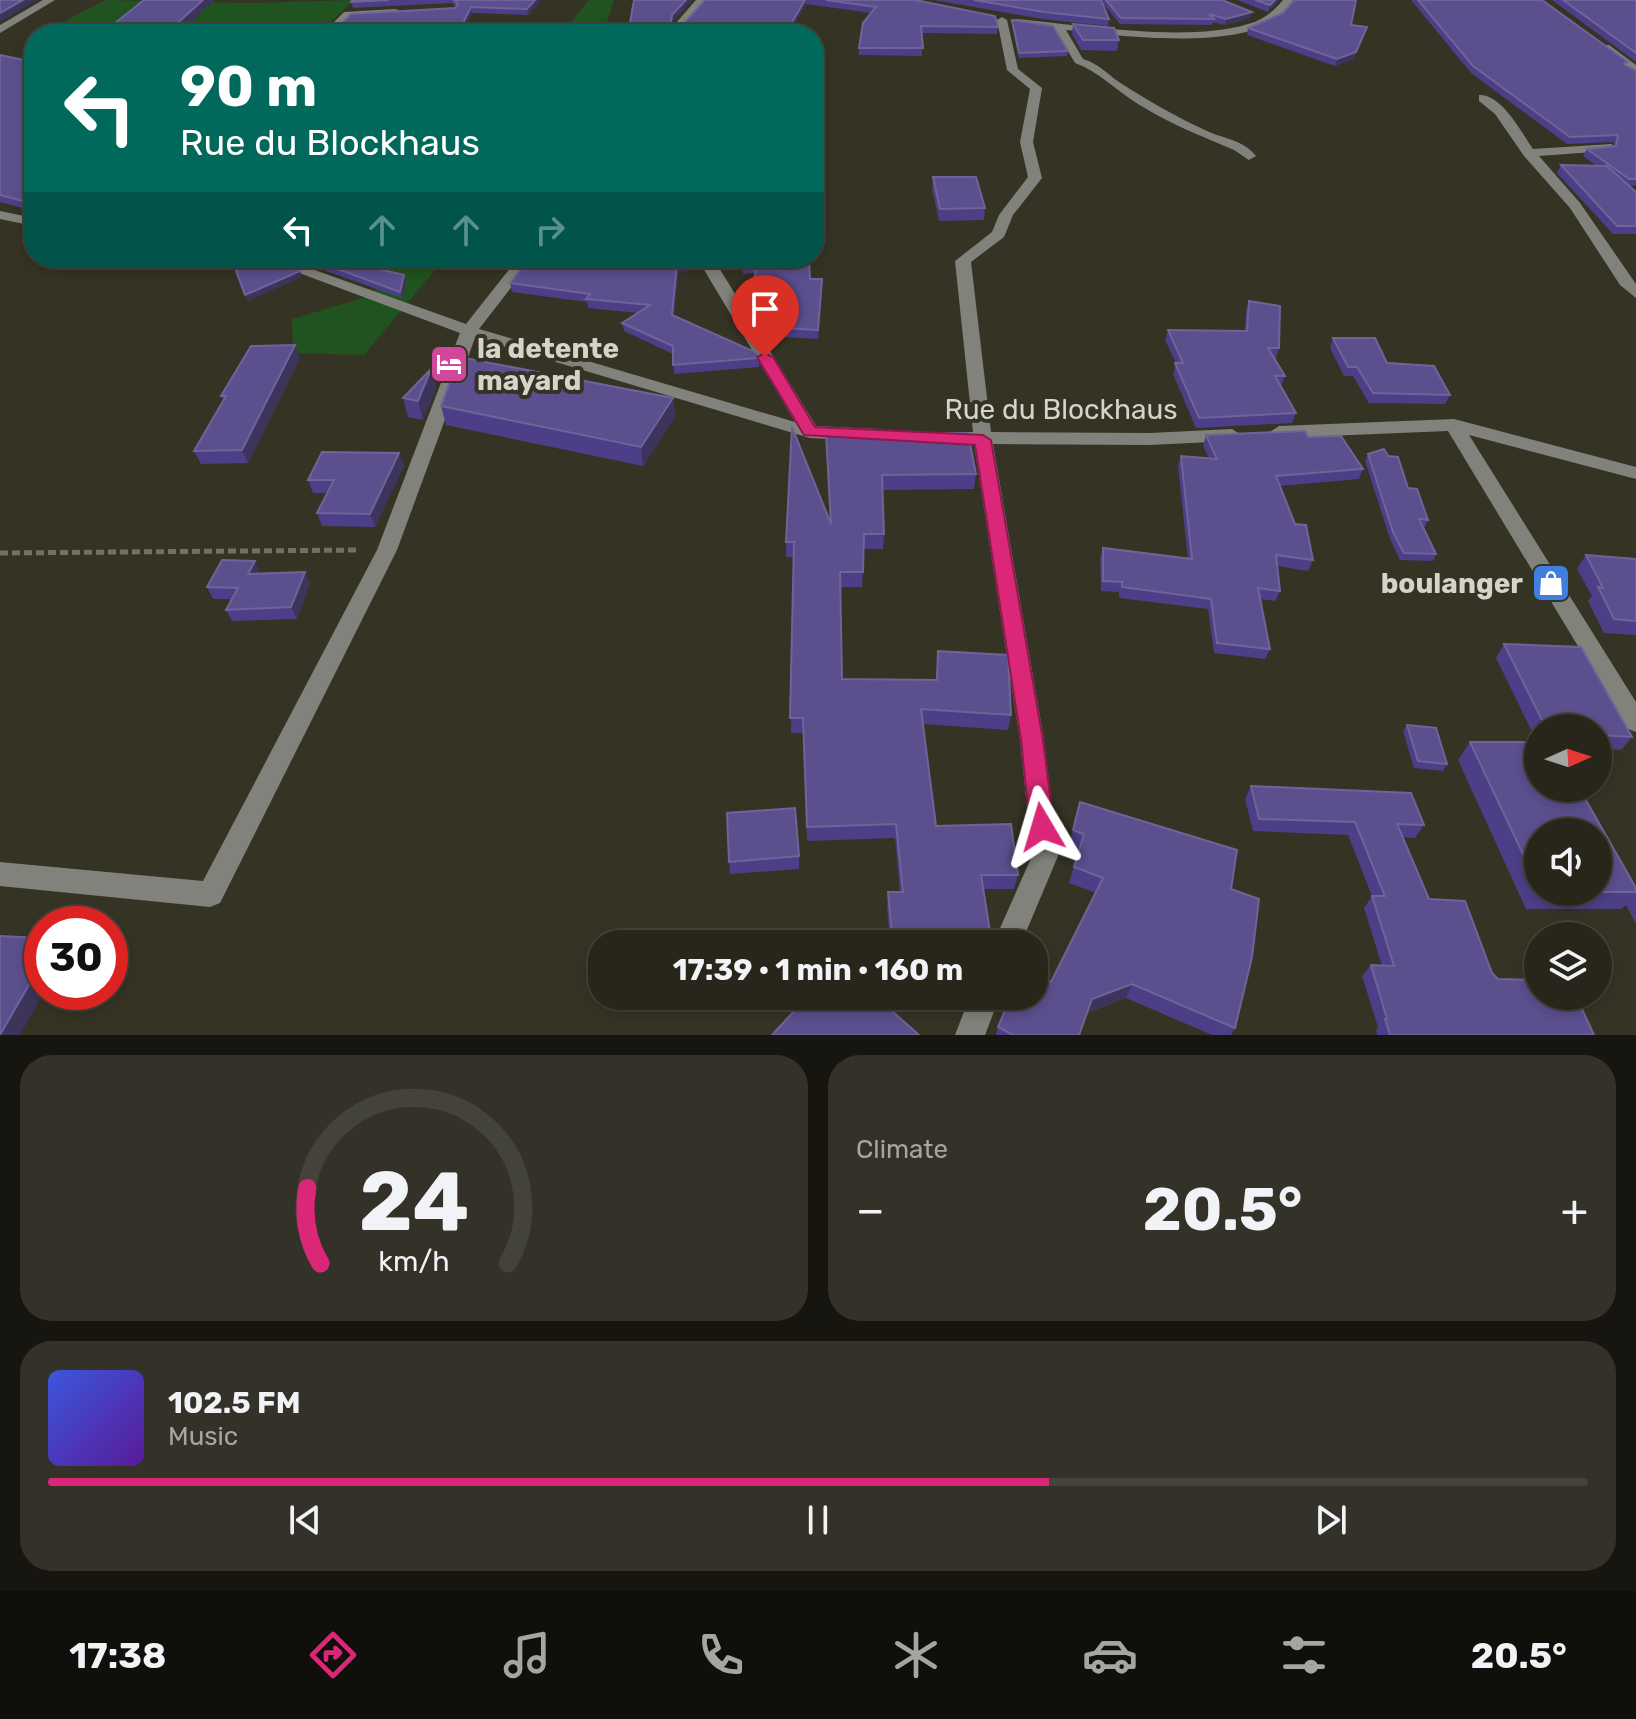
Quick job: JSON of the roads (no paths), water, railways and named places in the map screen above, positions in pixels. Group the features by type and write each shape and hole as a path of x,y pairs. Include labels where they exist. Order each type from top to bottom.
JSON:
{"street":[{"path":"0,30 50,0"},
{"path":"681,24 702,0"},
{"path":"1013,930 1045,856 1032,740 983,440 963,261 999,234 1006,215 1035,178 1025,156 1036,104 1036,88 1013,70 994,19 1189,34 1240,30 1271,19 1288,0"},
{"path":"338,24 348,14 408,11"},
{"path":"1258,14 1271,19"},
{"path":"1059,26 1063,38 1079,61 1094,66 1110,81 1146,104 1203,134 1243,149 1249,156"},
{"path":"1594,39 1636,70"},
{"path":"1483,98 1499,111 1529,153 1575,206 1625,282 1636,293"},
{"path":"1529,153 1607,147"},
{"path":"0,215 24,220"},
{"name":"Rue du Blockhaus","path":"295,268 469,331 810,432 983,440 1150,439 1454,425 1636,473"},
{"path":"0,874 210,894 387,550 469,331 518,268"},
{"path":"711,268 810,432"},
{"path":"1454,425 1636,722"},
{"path":"970,1035 980,1010"}],"place":[{"name":"la detente mayard","path":"449,364"},
{"name":"boulanger","path":"1551,583"}]}
